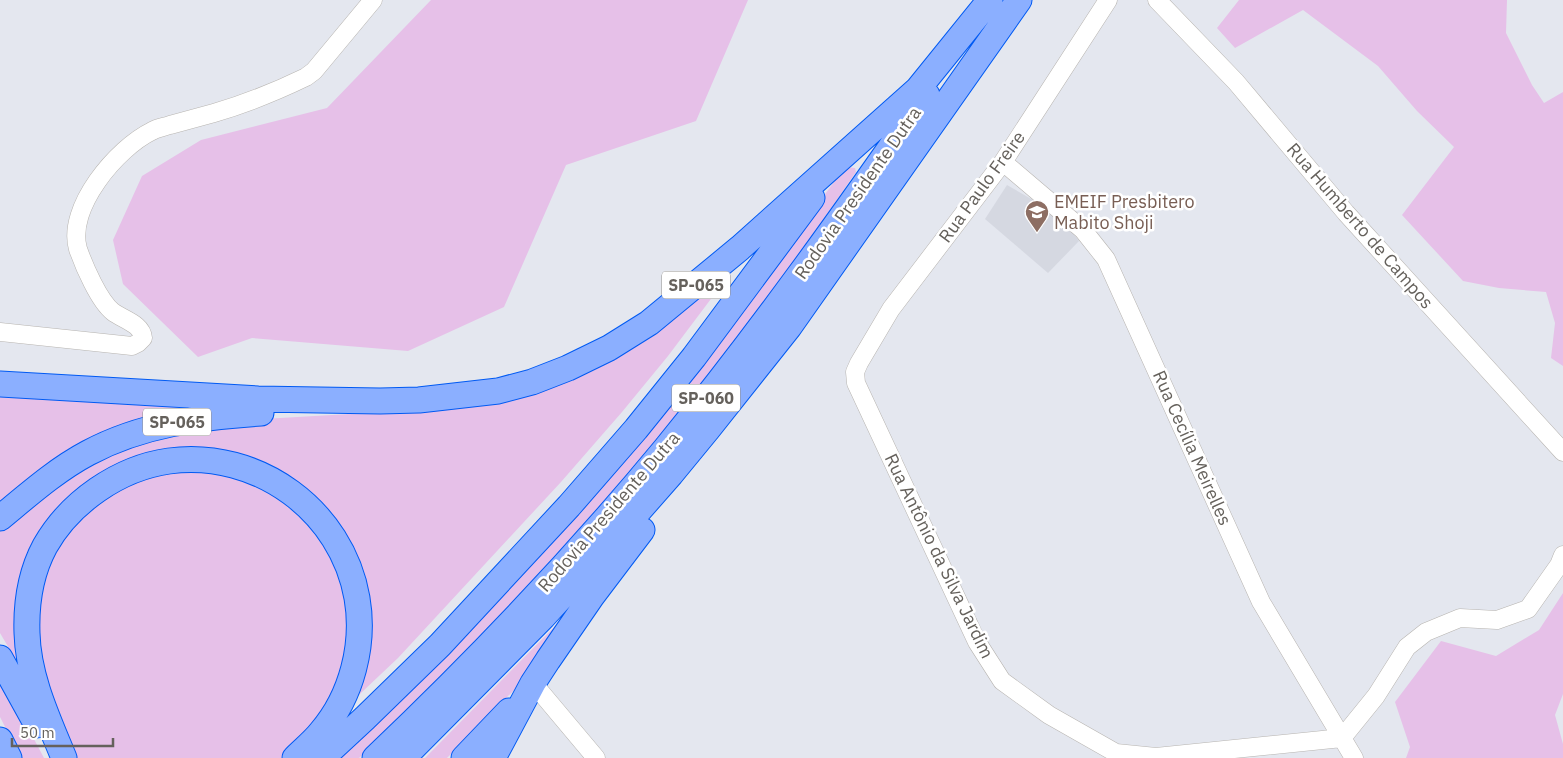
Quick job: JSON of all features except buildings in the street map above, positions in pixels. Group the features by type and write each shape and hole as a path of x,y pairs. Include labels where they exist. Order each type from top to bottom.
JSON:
{"highway":[{"path":"322,758 440,645 581,492 694,358 841,158 918,89 991,0"},
{"name":"Rodovia Presidente Dutra","path":"374,758 430,705 515,618 611,513 666,448 803,271 991,0"},
{"name":"Rodovia Presidente Dutra","path":"403,758 543,617 614,540 671,474 789,327 1019,0"},
{"name":"SP-065","path":"0,384 258,399 380,401 419,400 498,391 532,382 568,368 609,348 649,323 690,291 841,158"},
{"name":"SP-060","path":"494,758 534,682 592,596 713,438 789,327"},
{"name":"SP-065","path":"0,518 75,461 140,431 204,418 304,410 380,401"},
{"path":"64,758 44,710 36,684 27,636 30,590 45,547 71,512 88,496 109,482 147,466 169,461 187,460 212,461 254,471 289,490 310,508 331,534 346,558 354,580 360,622 358,646 352,673 338,708 322,732 296,758"},
{"path":"0,658 54,758"},
{"path":"464,758 534,682"},
{"path":"0,740 9,758"}],"street":[{"path":"0,332 132,346 138,343 143,338 142,332 139,328 112,311 88,274 78,248 76,234 78,219 98,180 114,160 152,130 234,107 306,77 314,71 374,0"},
{"name":"Rua Paulo Freire","path":"855,372 891,308 1003,162 1108,0"},
{"name":"Rua Humberto de Campos","path":"1157,0 1236,82 1346,213 1563,452"},
{"name":"Rua Cecília Meirelles","path":"1003,162 1083,230 1106,258 1261,602 1354,758"},
{"name":"Rua Antônio da Silva Jardim","path":"855,372 856,383 977,642 1002,681 1049,715 1116,753 1156,757 1342,738"},
{"path":"1342,738 1376,696 1406,647 1426,632 1460,618 1497,620 1528,609 1559,565 1563,555"},
{"path":"534,682 596,758"}],"shaded area":[{"path":"431,0 748,0 696,121 566,165 504,307 408,351 252,338 198,357 123,284 113,240 142,176 201,140 327,108"},
{"path":"1239,0 1507,0 1506,33 1532,85 1544,103 1563,92 1563,366 1551,358 1555,323 1546,292 1499,288 1463,281 1402,215 1454,147 1417,111 1378,66 1303,10 1235,48 1217,28"},
{"path":"845,167 855,168 856,172 779,284 731,349 634,468 531,583 385,734 359,758 334,758 795,235"},
{"name":"EMEIF Presbitero Mabito Shoji","path":"1007,185 1033,200 1067,225 1079,241 1048,273 985,219"},
{"path":"747,251 668,356 561,482 398,658 344,709 358,677 334,528 201,454 63,512 20,667 0,633 0,526 106,452 226,421 436,409 514,397"},
{"path":"0,393 201,403 0,505"},
{"path":"197,469 238,476 293,506 326,545 345,587 348,651 333,696 318,717 281,758 76,758 53,706 36,635 42,582 54,554 69,530 88,511 109,495 149,475"},
{"path":"1563,593 1563,694 1555,715 1563,744 1563,758 1406,758 1410,747 1395,702 1441,641 1496,656 1539,630"},
{"path":"565,616 517,687 447,758 425,758"},
{"path":"0,675 44,758 21,758 0,717"}],"place":[{"name":"EMEIF Presbitero Mabito Shoji","path":"1037,233"}]}
